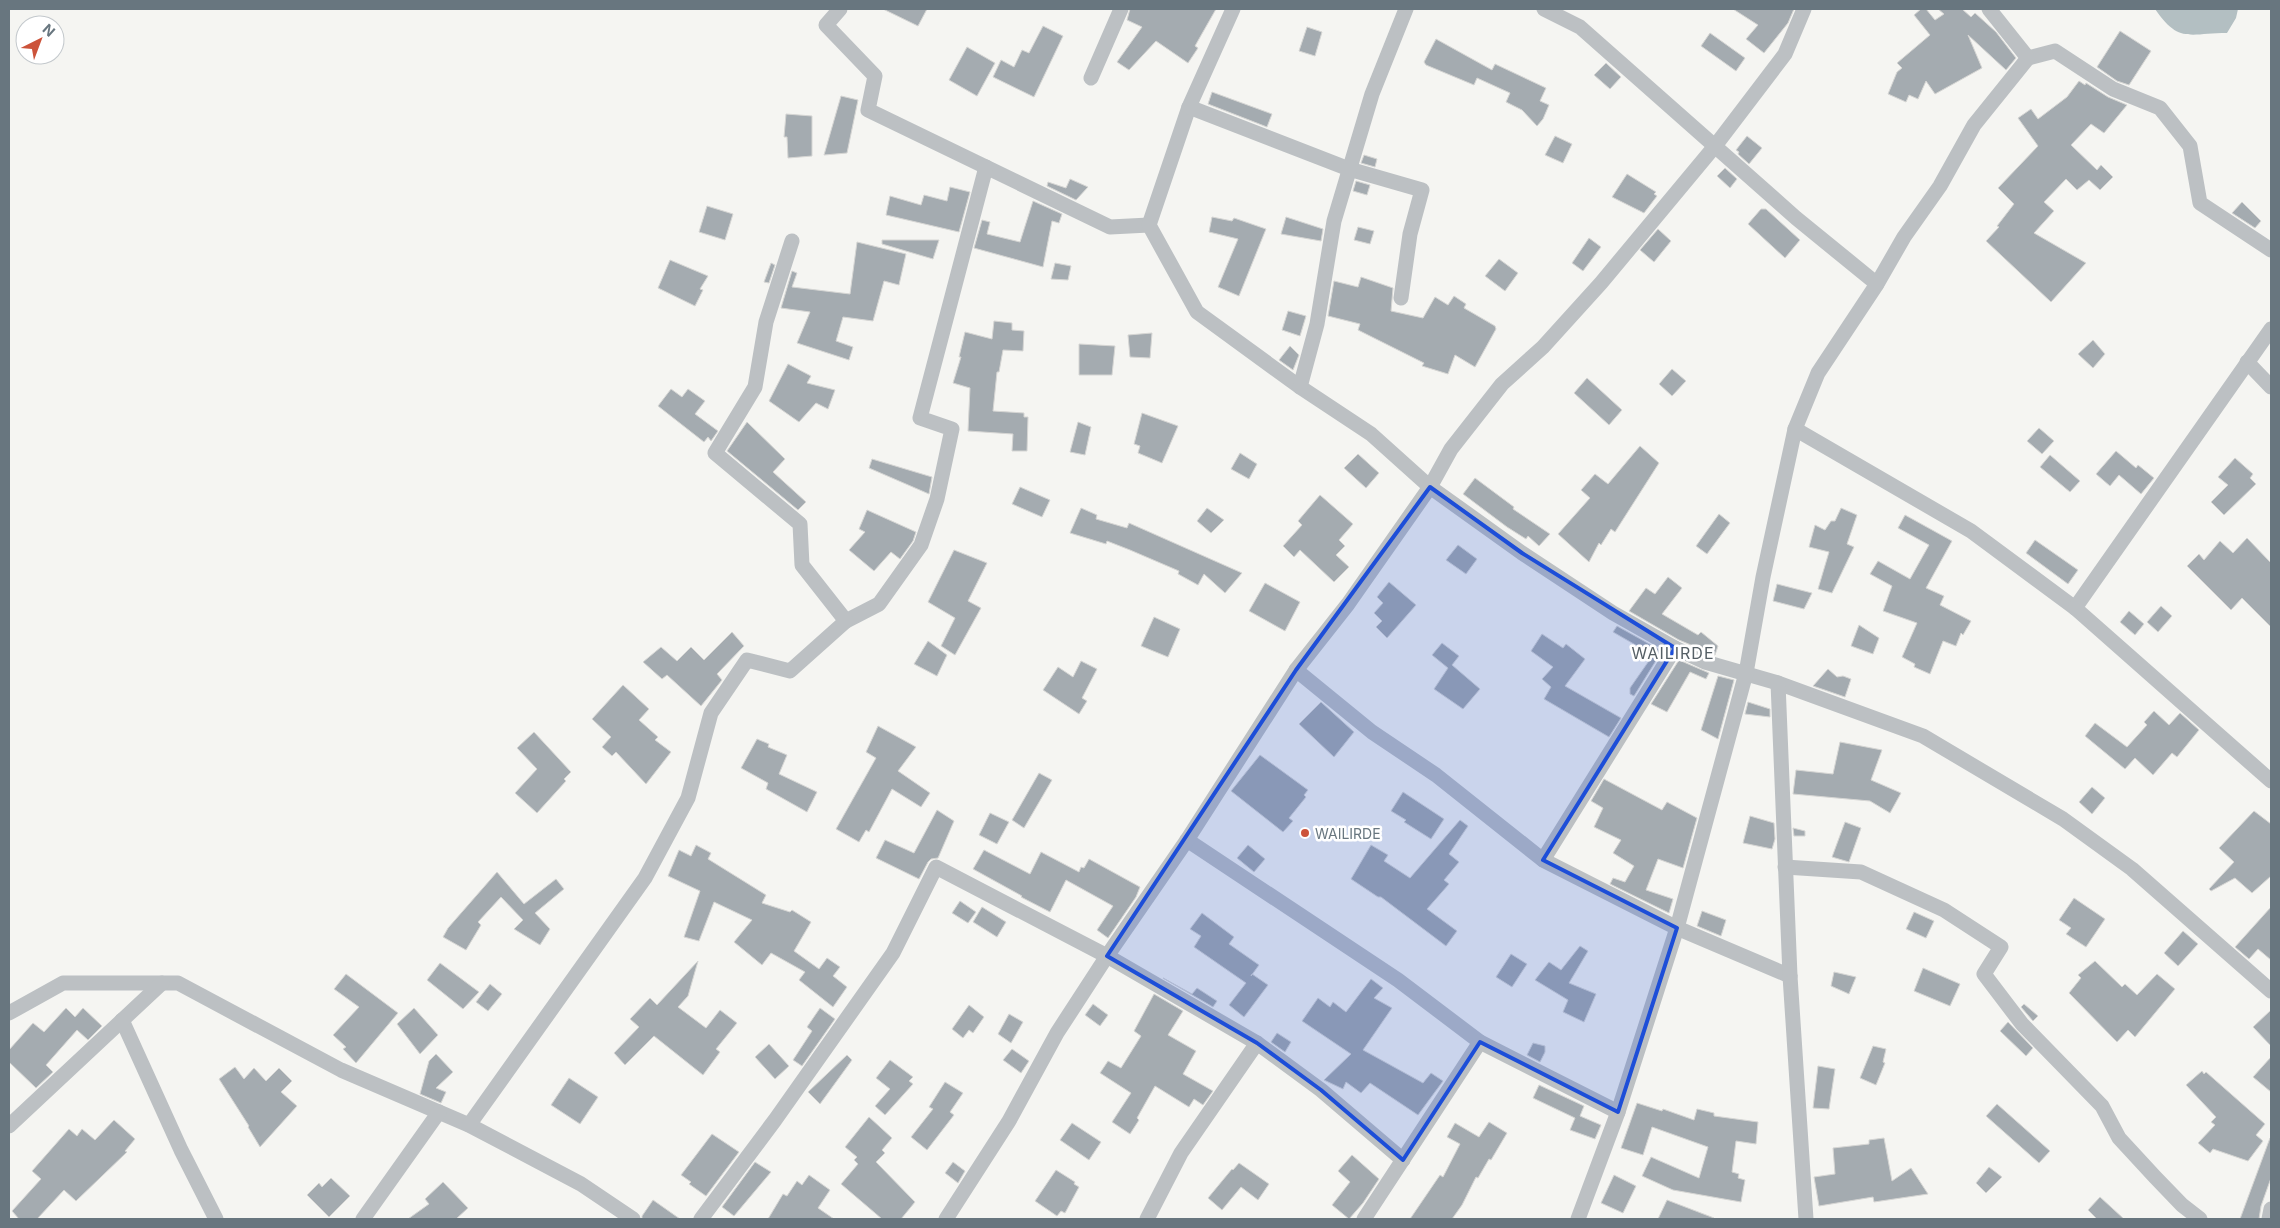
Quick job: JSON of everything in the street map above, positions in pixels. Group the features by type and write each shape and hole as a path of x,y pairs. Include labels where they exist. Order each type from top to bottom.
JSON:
{"street":[{"path":"840,9 826,25 875,76 868,110 1110,227 1150,225"},
{"path":"1233,9 1189,107 1150,225 1197,312 1300,387 1371,434 1430,487 1522,553 1613,614 1674,648 1705,662 1778,683 1923,736 2063,819 2132,869 2271,991"},
{"path":"1300,387 1317,324 1334,221 1372,94 1406,9"},
{"path":"1544,9 1580,27 1796,218 1877,284"},
{"path":"946,1219 1009,1121 1057,1033 1107,956 1187,840 1296,670 1348,604 1430,487 1451,449 1502,384 1543,347 1601,283 1715,146 1785,54 1804,9"},
{"path":"1989,9 2028,58"},
{"path":"1092,78 1118,10"},
{"path":"1578,1219 1618,1112 1677,928 1746,673 1763,577 1795,429 1818,373 1877,284 1904,237 1940,186 1974,125 2028,58 2055,50 2113,89 2160,108 2190,146 2200,203 2255,237 2271,250"},
{"path":"1189,107 1349,169 1422,190 1410,234 1401,298"},
{"path":"469,1125 645,878 688,798 712,713 747,660 790,671 846,621 879,604 920,545 937,499 952,429 920,418 986,167"},
{"path":"792,241 766,322 755,387 715,453 800,524 802,565 846,621"},
{"path":"2075,608 2271,329"},
{"path":"2246,362 2271,387"},
{"path":"1795,429 1971,531 2075,608 2271,781"},
{"path":"1543,860 1674,648"},
{"path":"1296,670 1372,732 1436,775 1543,860 1677,928 1790,976"},
{"path":"1778,683 1790,976 1806,1219"},
{"path":"1187,840 1398,980 1480,1042 1618,1112"},
{"path":"701,1219 775,1120 893,953 936,867 1107,956 1257,1043 1321,1090 1403,1160"},
{"path":"1785,867 1861,872 1944,910 2001,947 1984,974 2022,1024 2102,1106 2119,1138 2154,1177 2182,1205 2200,1219"},
{"path":"9,1012 63,983 178,983 341,1070 469,1125 581,1184 633,1219"},
{"path":"9,1126 162,983"},
{"path":"122,1020 181,1150 216,1219"},
{"path":"1364,1219 1480,1042"},
{"path":"1147,1219 1181,1153 1257,1043"},
{"path":"364,1219 439,1112"},
{"path":"2269,1219 2271,1209"}],"highlighted area":[{"path":"1430,487 1522,553 1675,648 1543,860 1677,928 1618,1112 1480,1042 1403,1160 1321,1090 1257,1043 1107,956 1296,670"}],"shaded area":[{"path":"2155,9 2238,9 2236,18 2227,33 2194,35 2178,32 2171,28"}],"building":[{"path":"883,9 927,9 918,26"},
{"path":"1130,9 1216,9 1195,46 1198,48 1188,63 1156,41 1129,70 1117,62 1142,27 1127,20"},
{"path":"1733,9 1794,9 1788,23 1764,53 1746,39 1758,25"},
{"path":"1921,9 1926,9 1935,20 1944,14 1938,9 1962,9 1971,17 1975,13 1996,32 2016,58 2006,70 1968,35 1982,68 1935,94 1926,81 1918,99 1909,95 1906,102 1888,94 1897,72 1902,68 1897,63 1930,35 1914,15"},
{"path":"1043,26 1063,36 1034,97 993,77 1001,60 1014,67 1022,50 1029,53"},
{"path":"1307,27 1322,32 1315,56 1299,51"},
{"path":"2120,31 2151,51 2129,85 2117,81 2097,67"},
{"path":"1710,33 1745,58 1736,71 1701,46"},
{"path":"1436,39 1492,70 1495,64 1546,88 1540,101 1549,105 1543,119 1537,126 1522,110 1506,102 1510,93 1477,78 1474,85 1426,65 1424,62"},
{"path":"967,47 995,63 977,96 949,80"},
{"path":"1606,63 1621,77 1610,89 1594,75"},
{"path":"2079,81 2127,105 2104,133 2091,124 2071,145 2097,170 2101,165 2113,177 2100,190 2089,180 2077,190 2066,179 2044,202 2054,211 2034,233 2086,263 2051,302 1986,241 1999,227 1997,226 2014,204 1998,188 2038,146 2018,118 2031,109 2038,119 2067,97"},
{"path":"1212,92 1272,114 1267,127 1208,104"},
{"path":"841,96 858,100 847,153 824,155"},
{"path":"786,114 812,116 812,156 788,158 787,137 784,137"},
{"path":"1555,136 1572,144 1563,163 1545,155"},
{"path":"1747,136 1762,148 1749,164 1736,150"},
{"path":"1364,155 1377,159 1375,167 1361,163"},
{"path":"1725,168 1737,179 1730,188 1717,176"},
{"path":"1627,174 1656,192 1654,194 1657,196 1644,213 1612,197"},
{"path":"1070,179 1088,187 1076,200 1047,186 1048,182 1066,188"},
{"path":"1356,181 1370,185 1367,195 1353,191"},
{"path":"950,187 970,192 959,232 886,215 890,196 921,205 924,195 947,201"},
{"path":"1033,201 1062,214 1059,223 1052,221 1043,267 974,248 982,220 990,222 987,234 1020,242"},
{"path":"2242,202 2261,221 2255,228 2232,213"},
{"path":"707,206 733,214 725,240 699,232"},
{"path":"1761,209 1766,209 1800,240 1785,258 1748,224"},
{"path":"1212,217 1232,221 1234,218 1266,229 1239,296 1218,287 1238,239 1209,232"},
{"path":"1286,217 1323,229 1321,241 1281,234"},
{"path":"1358,227 1374,231 1370,244 1354,240"},
{"path":"1658,229 1671,241 1654,262 1640,250"},
{"path":"1589,238 1601,247 1583,271 1572,263"},
{"path":"882,240 939,240 933,259 882,244"},
{"path":"857,242 906,254 899,285 884,281 873,321 843,317 836,341 853,347 849,360 797,343 810,312 781,308 792,271 797,273 792,287 850,294"},
{"path":"1499,259 1518,273 1505,291 1485,276"},
{"path":"670,260 708,276 700,289 703,290 695,306 658,288"},
{"path":"771,263 775,265 769,283 764,282"},
{"path":"1055,263 1071,266 1068,280 1051,279"},
{"path":"1361,277 1393,288 1391,311 1423,318 1435,297 1448,305 1454,296 1466,304 1464,308 1495,326 1496,329 1475,367 1455,355 1448,374 1422,366 1424,363 1358,330 1360,324 1328,316 1334,281 1358,287"},
{"path":"1288,311 1306,316 1300,336 1282,330"},
{"path":"994,321 1012,323 1012,330 1024,331 1023,351 1003,350 999,372 997,372 993,411 1024,413 1024,417 1028,417 1027,451 1012,451 1013,434 968,431 970,388 953,383 961,357 959,357 965,332 992,339"},
{"path":"1152,333 1150,358 1130,357 1128,335"},
{"path":"2093,340 2105,354 2093,368 2078,354"},
{"path":"1079,344 1115,346 1112,375 1079,375"},
{"path":"1290,346 1299,355 1293,370 1279,360"},
{"path":"788,364 811,376 807,383 835,390 828,409 816,403 799,422 769,401"},
{"path":"1672,369 1686,381 1672,396 1659,384"},
{"path":"1587,378 1622,410 1609,425 1574,393"},
{"path":"671,389 682,397 688,389 705,401 695,414 718,431 711,441 708,437 704,442 658,406"},
{"path":"1142,413 1178,426 1162,463 1138,453 1140,446 1134,444"},
{"path":"747,422 785,459 773,472 806,502 798,510 727,451"},
{"path":"1078,422 1091,427 1085,455 1070,452"},
{"path":"2039,428 2054,441 2042,454 2027,441"},
{"path":"1640,446 1659,463 1615,532 1611,529 1601,545 1599,543 1589,562 1558,534 1590,498 1581,490 1595,474 1608,484"},
{"path":"2116,451 2136,468 2138,465 2154,478 2141,494 2119,475 2110,486 2096,474"},
{"path":"1240,453 1257,464 1249,479 1231,469"},
{"path":"1358,454 1379,473 1366,488 1344,468"},
{"path":"2050,455 2080,481 2070,492 2040,467"},
{"path":"2235,458 2253,474 2250,478 2256,484 2224,515 2211,502 2228,485 2218,477"},
{"path":"872,459 932,477 929,494 869,468"},
{"path":"1475,478 1514,507 1513,509 1550,534 1539,546 1528,536 1526,539 1507,527 1463,494"},
{"path":"1020,487 1050,500 1042,517 1012,504"},
{"path":"1320,495 1353,524 1339,540 1345,546 1336,555 1349,567 1334,582 1300,550 1294,557 1283,546 1302,525 1298,521"},
{"path":"1081,508 1097,515 1096,519 1127,528 1129,523 1242,573 1225,593 1204,574 1198,585 1178,574 1179,571 1130,550 1107,541 1106,544 1070,533"},
{"path":"1207,508 1224,520 1211,533 1197,521"},
{"path":"1841,508 1857,515 1847,544 1854,547 1832,593 1818,589 1829,552 1809,547 1815,525 1825,530 1831,521 1835,521"},
{"path":"867,510 916,532 913,541 900,559 891,552 874,571 849,550 865,532 859,529"},
{"path":"1719,514 1730,523 1707,554 1696,546"},
{"path":"1905,515 1952,541 1926,588 1944,596 1940,605 1971,621 1963,635 1961,633 1956,646 1943,641 1930,674 1914,667 1915,664 1902,657 1917,623 1883,611 1892,586 1870,574 1878,561 1910,579 1929,545 1898,528"},
{"path":"2247,538 2271,563 2271,627 2242,598 2231,610 2187,566 2199,554 2204,560 2220,541 2233,553"},
{"path":"2035,540 2078,570 2068,584 2026,553"},
{"path":"1458,545 1477,559 1466,574 1446,560"},
{"path":"954,550 987,563 968,601 981,608 955,655 941,646 955,618 928,602"},
{"path":"1668,577 1682,588 1662,614 1698,635 1701,632 1718,646 1715,655 1679,640 1629,611 1646,588 1655,594"},
{"path":"1389,582 1416,605 1387,638 1376,627 1382,621 1374,613 1383,603 1377,597"},
{"path":"1265,583 1300,602 1285,631 1249,611"},
{"path":"1777,584 1812,593 1804,609 1773,601"},
{"path":"2161,606 2172,616 2158,632 2147,622"},
{"path":"2129,611 2144,624 2135,635 2120,622"},
{"path":"1154,617 1180,629 1168,657 1141,646"},
{"path":"1859,625 1879,638 1873,654 1851,646"},
{"path":"1617,626 1662,651 1634,696 1630,694 1630,688 1653,655 1613,632"},
{"path":"732,632 744,646 717,674 722,680 701,706 667,675 662,679 643,662 661,647 677,661 691,647 704,660"},
{"path":"1542,634 1563,648 1566,644 1585,659 1565,686 1621,718 1609,737 1544,699 1551,687 1542,679 1553,667 1531,651"},
{"path":"928,641 947,655 937,676 914,664"},
{"path":"1442,643 1459,656 1452,665 1480,689 1463,709 1434,689 1448,668 1432,655"},
{"path":"1679,660 1709,673 1706,679 1690,672 1667,712 1651,704"},
{"path":"1081,661 1097,669 1082,698 1087,701 1079,714 1043,690 1058,667 1073,677"},
{"path":"1828,669 1837,677 1843,676 1851,679 1845,697 1813,686"},
{"path":"1718,676 1734,680 1718,739 1701,730"},
{"path":"623,685 649,709 639,720 658,737 655,740 671,752 646,784 616,752 612,756 602,747 611,737 592,719"},
{"path":"1321,702 1354,732 1334,757 1299,724"},
{"path":"1748,702 1770,709 1770,717 1745,714"},
{"path":"2154,711 2169,725 2180,713 2199,730 2177,757 2172,753 2153,775 2135,758 2125,769 2085,736 2095,723 2127,747 2147,725 2144,722"},
{"path":"878,726 916,747 898,771 930,793 921,807 892,789 869,832 866,830 859,842 836,829 876,758 866,752"},
{"path":"534,732 571,772 564,779 566,781 537,813 515,793 537,769 517,748"},
{"path":"757,739 769,744 768,747 787,755 779,774 817,792 807,812 766,789 768,783 741,768"},
{"path":"1840,742 1882,750 1871,780 1901,793 1890,813 1870,801 1793,794 1796,770 1833,774"},
{"path":"1260,755 1308,790 1304,795 1306,797 1289,818 1293,821 1283,832 1231,791"},
{"path":"1039,773 1052,780 1024,828 1012,820"},
{"path":"1604,779 1662,810 1667,802 1697,818 1683,868 1658,859 1646,890 1673,899 1669,913 1610,884 1613,878 1625,882 1634,866 1613,853 1621,840 1594,827 1603,808 1591,801"},
{"path":"2092,787 2105,798 2092,814 2079,802"},
{"path":"1403,792 1444,819 1431,839 1404,822 1406,820 1391,811"},
{"path":"937,810 954,821 938,858 931,859 928,862 919,879 876,858 885,840 914,853"},
{"path":"2254,811 2271,824 2271,876 2252,893 2235,878 2211,891 2209,889 2234,862 2219,848"},
{"path":"990,813 1009,822 997,844 979,835"},
{"path":"1750,816 1774,823 1775,839 1772,849 1743,843"},
{"path":"1460,820 1468,826 1449,854 1459,862 1444,880 1449,884 1427,909 1457,931 1446,946 1381,897 1378,897 1351,879 1371,845 1388,855 1384,861 1410,878"},
{"path":"1845,822 1861,828 1849,862 1832,857"},
{"path":"1793,828 1805,831 1805,836 1794,836"},
{"path":"696,845 711,853 708,859 766,895 762,903 790,912 792,910 811,922 794,951 819,969 827,958 840,967 833,976 847,987 833,1007 799,980 805,972 771,953 762,965 734,942 752,920 714,902 699,941 684,937 700,891 668,876 679,850 691,856"},
{"path":"1248,845 1265,859 1254,872 1237,858"},
{"path":"984,850 1030,874 1041,852 1079,872 1081,867 1084,868 1089,859 1140,887 1136,897 1108,938 1097,930 1113,906 1066,880 1050,912 973,869"},
{"path":"497,872 524,904 556,879 564,889 535,913 550,929 540,945 514,929 523,920 501,897 478,922 481,925 466,950 443,937 448,928"},
{"path":"2074,898 2105,919 2086,947 2066,934 2071,928 2059,920"},
{"path":"960,901 976,912 968,923 952,913"},
{"path":"982,907 1006,922 997,937 973,922"},
{"path":"2271,907 2271,960 2258,949 2249,959 2235,947"},
{"path":"1702,911 1726,920 1721,936 1697,926"},
{"path":"1914,912 1934,921 1926,938 1906,929"},
{"path":"1202,913 1234,937 1229,944 1259,965 1252,974 1268,985 1244,1017 1229,1005 1246,983 1194,947 1201,936 1190,929"},
{"path":"2183,931 2198,944 2178,966 2164,953"},
{"path":"1580,946 1588,951 1569,983 1596,994 1584,1022 1563,1012 1568,1000 1535,980 1549,962 1561,970"},
{"path":"1511,954 1527,964 1512,987 1496,977"},
{"path":"698,961 688,996 678,1007 706,1028 720,1010 737,1023 716,1049 720,1052 703,1075 654,1036 625,1065 614,1053 639,1027 630,1019 650,998 657,1005"},
{"path":"2095,961 2122,987 2125,984 2137,995 2157,974 2175,989 2135,1037 2128,1030 2117,1042 2069,993 2081,978 2078,975"},
{"path":"440,963 479,992 463,1009 427,980"},
{"path":"1923,968 1960,984 1950,1006 1914,991"},
{"path":"1834,972 1856,977 1849,994 1831,986"},
{"path":"346,974 398,1013 356,1063 343,1049 346,1047 333,1035 359,1007 334,989"},
{"path":"1163,978 1192,994 1197,988 1217,1001 1213,1007"},
{"path":"1371,979 1383,988 1374,998 1392,1008 1363,1050 1423,1083 1431,1073 1443,1081 1418,1115 1370,1083 1361,1093 1346,1082 1343,1089 1324,1080 1351,1054 1302,1021 1318,998 1330,1007 1333,1002 1346,1012"},
{"path":"490,984 502,994 488,1011 476,1002"},
{"path":"1154,994 1183,1011 1168,1035 1196,1051 1183,1074 1213,1091 1203,1105 1194,1099 1189,1107 1155,1086 1137,1118 1139,1120 1130,1134 1112,1122 1131,1093 1100,1073 1108,1061 1121,1068 1141,1036 1134,1031"},
{"path":"1093,1004 1108,1015 1100,1026 1085,1015"},
{"path":"2024,1004 2038,1016 2033,1021 2021,1007"},
{"path":"969,1005 984,1017 973,1033 969,1030 963,1038 952,1029"},
{"path":"66,1008 75,1017 83,1008 102,1026 88,1040 77,1030 46,1065 53,1072 36,1088 9,1062 9,1050 33,1023 44,1032"},
{"path":"414,1008 438,1035 420,1054 397,1024"},
{"path":"820,1008 835,1019 802,1066 793,1060 812,1031 807,1027"},
{"path":"2271,1010 2271,1046 2253,1027"},
{"path":"1009,1014 1023,1022 1011,1043 998,1034"},
{"path":"2008,1022 2033,1048 2026,1056 2000,1031"},
{"path":"1277,1033 1291,1042 1285,1052 1271,1042"},
{"path":"1533,1043 1545,1046 1545,1052 1540,1062 1527,1055"},
{"path":"769,1044 789,1066 775,1079 755,1057"},
{"path":"1873,1046 1886,1049 1883,1062 1885,1063 1876,1085 1860,1078"},
{"path":"1012,1049 1029,1061 1021,1073 1003,1060"},
{"path":"436,1054 453,1072 436,1088 446,1092 441,1103 420,1094 429,1061"},
{"path":"847,1055 852,1060 820,1104 808,1092"},
{"path":"2271,1057 2271,1092 2253,1077"},
{"path":"890,1060 913,1077 909,1081 913,1084 885,1115 875,1106 890,1089 876,1078"},
{"path":"1818,1066 1835,1069 1829,1109 1813,1108"},
{"path":"235,1067 244,1079 254,1068 266,1081 279,1068 292,1081 281,1092 297,1106 260,1147 219,1079"},
{"path":"2202,1071 2204,1074 2206,1072 2265,1124 2256,1135 2263,1141 2248,1161 2213,1149 2210,1153 2198,1143 2215,1125 2211,1122 2216,1117 2186,1085"},
{"path":"569,1078 598,1097 580,1124 551,1105"},
{"path":"945,1082 963,1093 950,1112 954,1115 927,1150 911,1137 933,1109 929,1107"},
{"path":"1539,1085 1584,1106 1580,1116 1601,1125 1595,1139 1570,1130 1575,1118 1533,1098"},
{"path":"1637,1103 1662,1111 1663,1109 1694,1120 1697,1109 1714,1113 1714,1116 1758,1122 1756,1144 1736,1141 1732,1172 1739,1174 1738,1178 1745,1180 1741,1202 1673,1190 1642,1176 1651,1157 1699,1178 1708,1147 1652,1127 1643,1155 1621,1148"},
{"path":"1997,1104 2050,1151 2039,1163 1986,1116"},
{"path":"869,1117 892,1138 882,1150 885,1153 876,1162 915,1202 901,1219 882,1219 841,1184 858,1164 854,1160 857,1157 845,1147"},
{"path":"114,1120 135,1139 125,1151 127,1152 76,1201 64,1190 37,1219 19,1219 12,1211 41,1179 32,1171 69,1129 77,1136 82,1129 95,1140"},
{"path":"1489,1122 1507,1133 1491,1160 1489,1159 1478,1178 1476,1177 1462,1205 1452,1219 1410,1219 1440,1175 1443,1177 1460,1144 1447,1137 1455,1123 1479,1137"},
{"path":"1072,1123 1101,1142 1089,1160 1060,1140"},
{"path":"712,1134 739,1152 706,1196 689,1184 691,1182 681,1175"},
{"path":"1884,1138 1892,1181 1911,1168 1928,1194 1874,1202 1873,1197 1819,1206 1814,1177 1835,1174 1833,1148 1869,1144 1869,1140"},
{"path":"2270,1138 2271,1178 2261,1206 2259,1219 2240,1219"},
{"path":"1352,1155 1379,1179 1363,1203 1349,1219 1332,1205 1350,1182 1338,1171"},
{"path":"755,1162 771,1172 734,1216 722,1207"},
{"path":"953,1162 965,1171 958,1183 945,1173"},
{"path":"1239,1163 1269,1184 1258,1200 1241,1187 1222,1210 1208,1198"},
{"path":"1989,1167 2002,1177 1986,1193 1976,1183"},
{"path":"1056,1170 1075,1182 1074,1184 1079,1187 1065,1213 1061,1211 1057,1216 1035,1201"},
{"path":"809,1175 830,1190 818,1208 834,1219 768,1219 783,1194 787,1196 797,1181 802,1185"},
{"path":"1614,1175 1636,1186 1623,1213 1601,1203"},
{"path":"331,1178 350,1196 329,1217 307,1195 319,1183 322,1187"},
{"path":"443,1182 468,1208 456,1219 408,1219 429,1204 425,1199"},
{"path":"2100,1197 2124,1219 2097,1219 2088,1210"},
{"path":"653,1200 680,1219 642,1219 642,1216"},
{"path":"1667,1200 1714,1218 1714,1219 1658,1219"}],"place":[{"name":"WAILIRDE","path":"1305,833"}],"district":[{"name":"WAILIRDE","path":"1673,653"}]}
